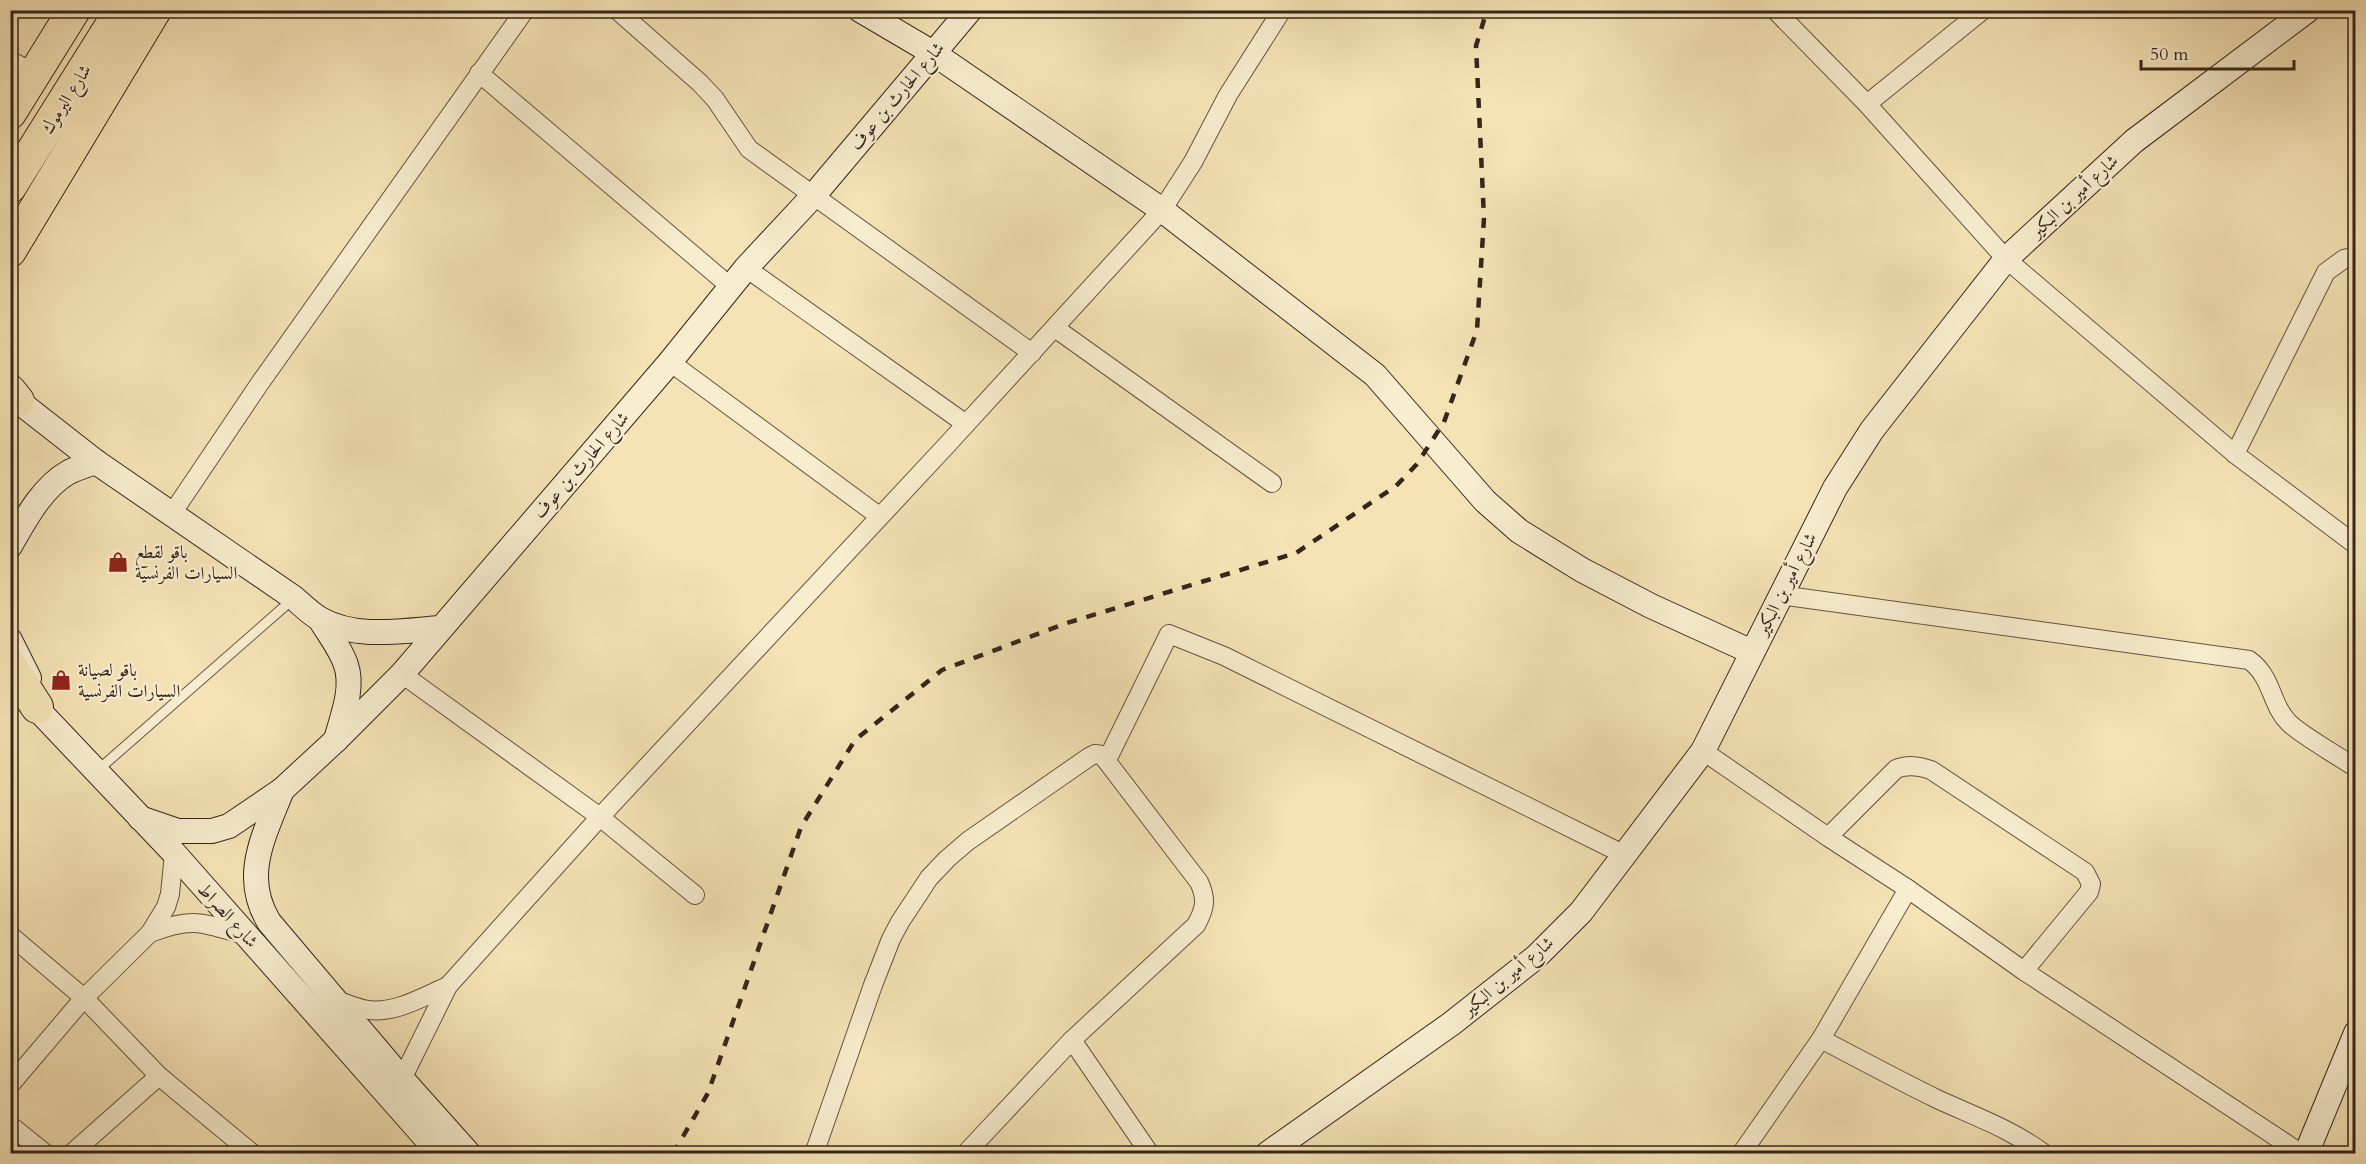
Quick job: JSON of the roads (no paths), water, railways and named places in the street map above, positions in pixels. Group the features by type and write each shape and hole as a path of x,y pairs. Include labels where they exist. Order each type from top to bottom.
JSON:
{"highway":[{"path":"10,113 23,67 74,10"},
{"name":"شارع اليرموك","path":"10,187 121,10"},
{"path":"10,251 155,10"},
{"path":"11,678 46,717"}],"street":[{"path":"171,515 260,383 525,10"},
{"path":"617,10 700,82 715,99 749,149 1032,353"},
{"path":"860,10 933,53 1162,210 1375,375 1485,501 1519,531 1582,570 1651,606 1752,652"},
{"path":"402,1079 448,986 600,818 1162,210 1193,162 1228,95 1282,10"},
{"path":"1775,10 1867,104 2006,259 2235,454 2355,545"},
{"path":"1867,104 1983,10"},
{"name":"شارع أمير بن البكير","path":"1267,1154 1451,1024 1536,957 1581,912 1703,751 1835,488 1872,430 2006,259 2134,141 2308,10"},
{"name":"شارع الحارث بن عوف","path":"140,818 178,831 212,831 229,826 282,790 336,740 402,674 670,362 746,268 814,195 966,12"},
{"path":"479,73 732,288"},
{"path":"2235,454 2326,272 2344,259 2355,256"},
{"path":"746,268 966,424"},
{"path":"1055,328 1272,483"},
{"path":"670,362 879,516"},
{"path":"13,397 96,462 294,598 320,619 341,654 348,675 349,689 336,740"},
{"path":"10,546 45,493 69,472 96,462"},
{"path":"1780,595 2249,660 2265,675 2280,711 2290,723 2355,768"},
{"path":"320,619 369,632 440,628"},
{"path":"1107,760 1169,634 1224,656 1625,855"},
{"name":"شارع الصراط","path":"10,640 46,717 174,854 440,1154"},
{"path":"402,674 600,818 695,895"},
{"path":"1703,751 1908,889 2024,971 2304,1154 2355,1033"},
{"path":"814,1154 891,939 929,878 968,841 1089,757 1095,754 1102,755 1199,882 1204,892 1204,912 1196,925 1072,1040 965,1154"},
{"path":"1828,837 1896,769 1903,766 1920,766 1931,770 2085,872 2091,884 2089,892 2024,971"},
{"name":"شارع الصراط","path":"282,790 260,848 256,871 259,906 269,922 335,1000 469,1154"},
{"path":"10,1085 84,998 150,933 166,907 170,894 174,854"},
{"path":"1741,1154 1821,1040 1908,889"},
{"path":"150,933 187,922 202,923 247,936"},
{"path":"10,935 21,942 84,998 159,1076 253,1154"},
{"path":"335,1000 364,1010 380,1010 401,1006 448,986"},
{"path":"1072,1040 1150,1154"},
{"path":"1821,1040 1938,1099 1994,1122 2024,1139 2044,1154"},
{"path":"71,1154 159,1076"},
{"path":"10,1125 46,1154"}],"lane":[{"path":"96,772 294,598"}],"railway":[{"path":"673,1154 708,1093 801,827 855,740 942,670 1067,623 1296,553 1396,486 1417,464 1444,422 1477,330 1484,218 1476,46 1487,10"}],"place":[{"name":"باقو لقطع السيارات الفرنسية","path":"118,562"},
{"name":"باقو لصيانة السيارات الفرنسية","path":"61,680"}]}
